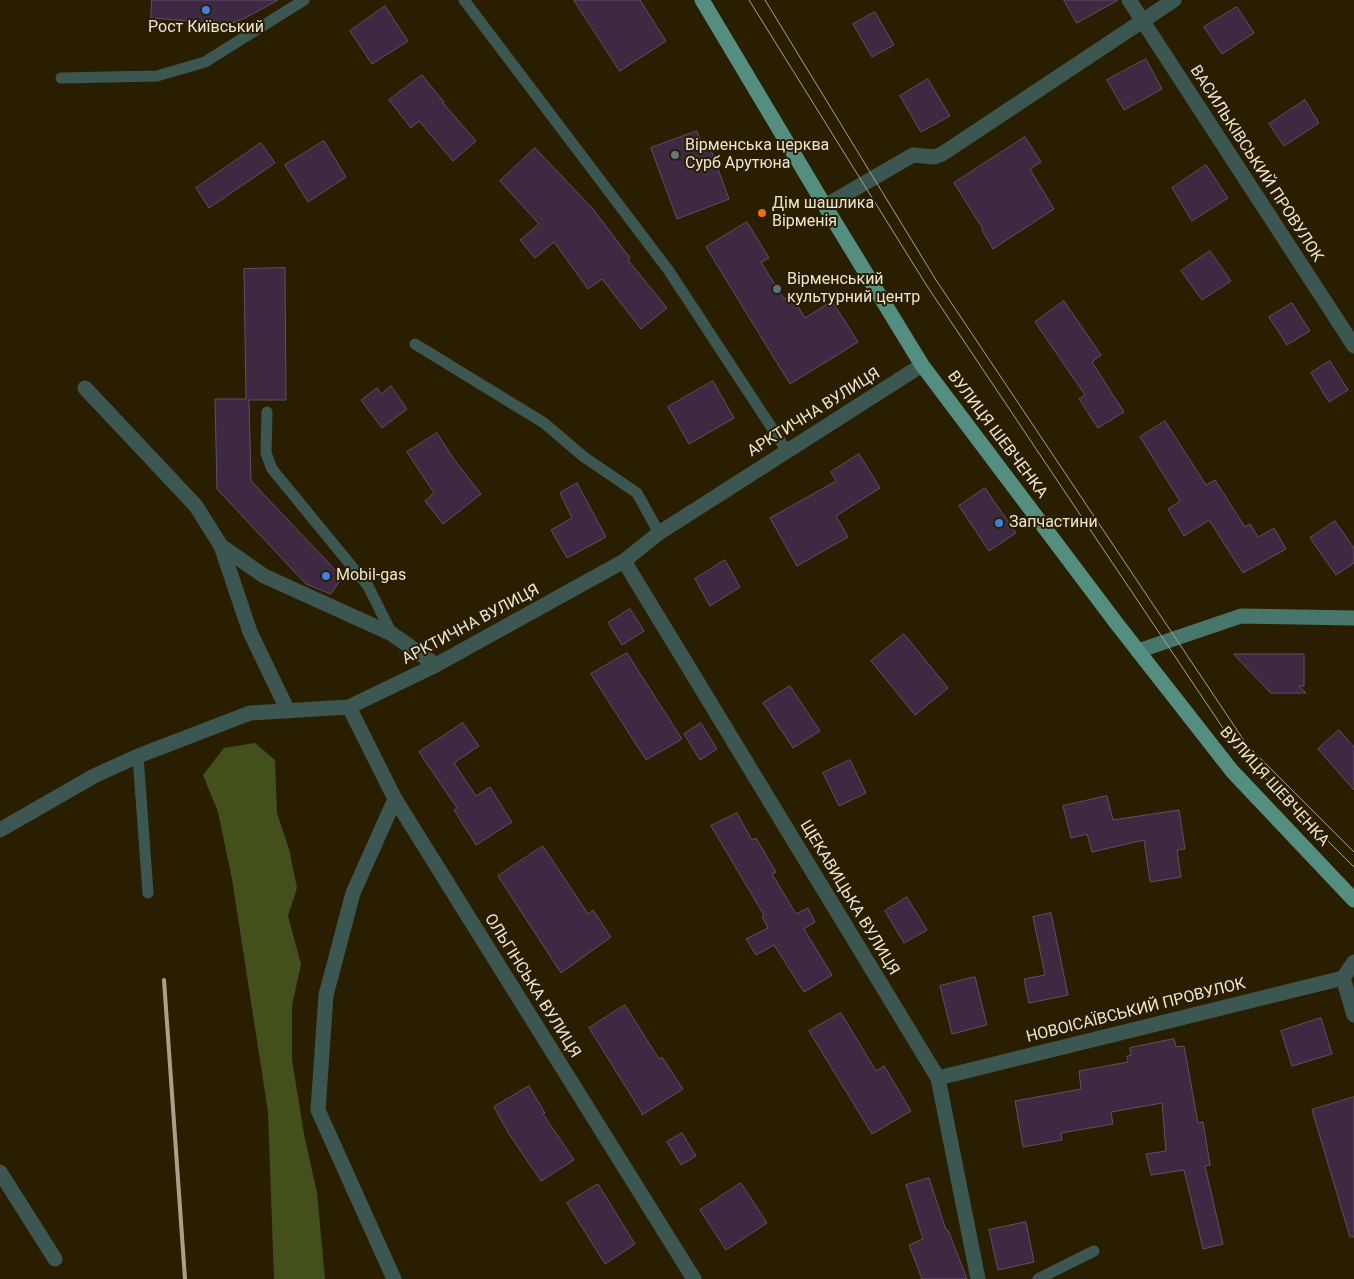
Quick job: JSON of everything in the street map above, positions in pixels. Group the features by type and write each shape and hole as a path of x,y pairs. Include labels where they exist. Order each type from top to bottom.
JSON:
{"main road":[{"name":"ВУЛИЦЯ ШЕВЧЕНКА","path":"702,0 824,206 922,365 1138,651 1232,771 1354,900"}],"street":[{"name":"ВАСИЛЬКІВСЬКИЙ ПРОВУЛОК","path":"1129,0 1354,346"},
{"path":"824,206 913,155 934,157 942,154 1174,0"},
{"name":"АРКТИЧНА ВУЛИЦЯ","path":"0,830 94,776 138,756 250,713 349,708 436,665 624,561 659,534 922,365"},
{"path":"85,388 196,506 222,546 250,632 288,711"},
{"path":"222,546 264,576 392,634 436,665"},
{"name":"ЩЕКАВИЦЬКА ВУЛИЦЯ","path":"624,561 938,1078 978,1279"},
{"path":"1138,651 1242,616 1354,618"},
{"name":"ОЛЬГІНСЬКА ВУЛИЦЯ","path":"349,708 395,799 694,1279"},
{"path":"394,1279 318,1110 326,995 353,893 395,799"},
{"path":"1354,962 1343,978 1354,1015"},
{"name":"НОВОІСАЇВСЬКИЙ ПРОВУЛОК","path":"938,1078 1343,978"},
{"path":"0,1172 55,1259"}],"lane":[{"path":"61,78 157,76 205,62 304,0"},
{"path":"464,0 669,271 787,451"},
{"path":"415,344 544,423 584,457 637,493 659,534"},
{"path":"266,412 266,453 272,469 368,586 392,634"},
{"path":"138,756 148,893"},
{"path":"1038,1279 1094,1251"}],"green space":[{"path":"255,743 275,760 277,813 289,849 297,888 288,916 301,964 292,1006 292,1060 304,1134 317,1193 325,1279 274,1279 268,1112 232,879 218,812 203,775 224,748"}],"building":[{"name":"Рост Київський","path":"152,0 278,0 245,18 229,24 151,18"},
{"path":"574,0 640,0 666,41 620,71"},
{"path":"1064,0 1118,0 1077,23"},
{"path":"385,6 408,41 372,64 350,31"},
{"path":"1237,7 1254,33 1222,54 1204,27"},
{"path":"875,12 894,45 872,57 853,24"},
{"path":"1146,59 1162,89 1124,110 1107,80"},
{"path":"422,75 476,141 453,161 419,121 411,128 389,100"},
{"path":"928,79 950,116 921,132 900,96"},
{"path":"1305,100 1319,123 1284,146 1269,124"},
{"path":"697,131 702,145 708,142 729,199 677,219 651,148"},
{"path":"1025,137 1041,162 1030,169 1054,209 993,249 983,229 954,183"},
{"path":"324,141 346,177 308,202 285,165"},
{"path":"261,143 275,163 209,208 196,188"},
{"path":"535,148 593,209 630,258 628,260 667,308 641,329 602,279 588,289 554,242 535,258 520,240 539,224 500,181"},
{"path":"1206,165 1228,198 1192,221 1172,188"},
{"path":"747,222 769,258 761,262 784,299 791,295 805,318 832,301 858,342 790,384 706,247"},
{"path":"1210,251 1231,281 1202,300 1181,271"},
{"path":"285,268 286,400 249,400 251,481 342,577 331,594 306,584 217,489 215,399 246,399 244,269"},
{"path":"1064,301 1101,355 1092,362 1124,412 1098,428 1079,399 1085,395 1035,322"},
{"path":"1292,303 1310,331 1287,345 1269,317"},
{"path":"1330,361 1348,390 1329,402 1311,373"},
{"path":"713,381 734,418 689,444 668,407"},
{"path":"391,386 407,409 382,428 361,400 377,388 381,394"},
{"path":"1165,421 1206,485 1215,480 1245,527 1250,524 1258,537 1274,528 1286,549 1243,573 1209,520 1184,536 1168,509 1180,501 1140,437"},
{"path":"437,433 453,458 481,494 443,524 425,501 434,493 407,452"},
{"path":"859,454 880,488 836,516 848,537 797,566 770,518 836,481 831,472"},
{"path":"577,483 606,537 567,558 551,530 572,518 560,493"},
{"path":"985,488 1016,533 989,551 959,506"},
{"path":"1335,521 1354,548 1354,563 1336,575 1310,538"},
{"path":"725,560 740,587 710,606 695,579"},
{"path":"630,609 644,631 622,645 608,623"},
{"path":"904,634 948,688 915,715 871,661"},
{"path":"627,653 682,739 646,760 591,674"},
{"path":"1234,654 1304,654 1304,686 1299,686 1306,693 1271,693"},
{"path":"790,686 820,731 793,748 763,703"},
{"path":"463,723 479,746 454,763 476,796 490,787 512,822 476,845 454,810 457,808 419,752"},
{"path":"701,723 717,749 700,760 684,734"},
{"path":"1339,730 1354,747 1354,790 1318,749"},
{"path":"850,760 866,793 839,806 823,773"},
{"path":"1107,796 1113,820 1179,810 1185,849 1177,850 1181,877 1150,882 1144,840 1092,852 1087,834 1071,838 1063,806"},
{"path":"737,813 752,840 756,838 776,872 772,874 796,914 808,908 815,922 804,929 832,975 804,992 774,945 756,955 746,939 768,928 762,916 764,915 711,826"},
{"path":"543,846 588,914 593,910 611,937 561,973 498,876"},
{"path":"907,897 927,930 904,943 885,911"},
{"path":"1051,913 1068,995 1029,1003 1024,979 1045,975 1033,917"},
{"path":"975,977 987,1025 952,1034 940,986"},
{"path":"625,1005 659,1059 662,1057 683,1089 642,1115 589,1028"},
{"path":"841,1013 876,1071 884,1066 911,1111 872,1134 809,1031"},
{"path":"1321,1018 1332,1054 1292,1066 1281,1031"},
{"path":"1174,1039 1176,1047 1184,1046 1198,1123 1203,1122 1210,1165 1205,1166 1223,1244 1203,1249 1184,1170 1151,1175 1146,1154 1166,1151 1162,1103 1111,1112 1113,1124 1061,1133 1062,1140 1023,1147 1015,1101 1081,1089 1079,1071 1128,1062 1127,1056 1131,1055 1130,1048"},
{"path":"529,1086 545,1113 543,1114 574,1160 541,1181 509,1134 494,1107"},
{"path":"1354,1097 1354,1237 1350,1237 1312,1110"},
{"path":"682,1133 696,1156 681,1165 667,1142"},
{"path":"929,1178 946,1230 948,1230 967,1279 922,1279 909,1245 923,1239 906,1185"},
{"path":"741,1183 767,1223 726,1250 700,1210"},
{"path":"598,1184 635,1244 605,1264 567,1203"},
{"path":"1026,1222 1034,1262 998,1270 989,1230"}],"tram line":[{"path":"749,0 927,286 1239,752 1354,867"},
{"path":"765,0 936,280 1247,745 1354,852"}],"railway":[{"path":"164,980 185,1279"}],"place":[{"name":"Рост Київський","path":"206,10"},
{"name":"Вірменська церква Сурб Арутюна","path":"675,155"},
{"name":"Дім шашлика Вірменія","path":"762,213"},
{"name":"Вірменський культурний центр","path":"777,289"},
{"name":"Запчастини","path":"999,523"},
{"name":"Mobil-gas","path":"326,576"}]}
